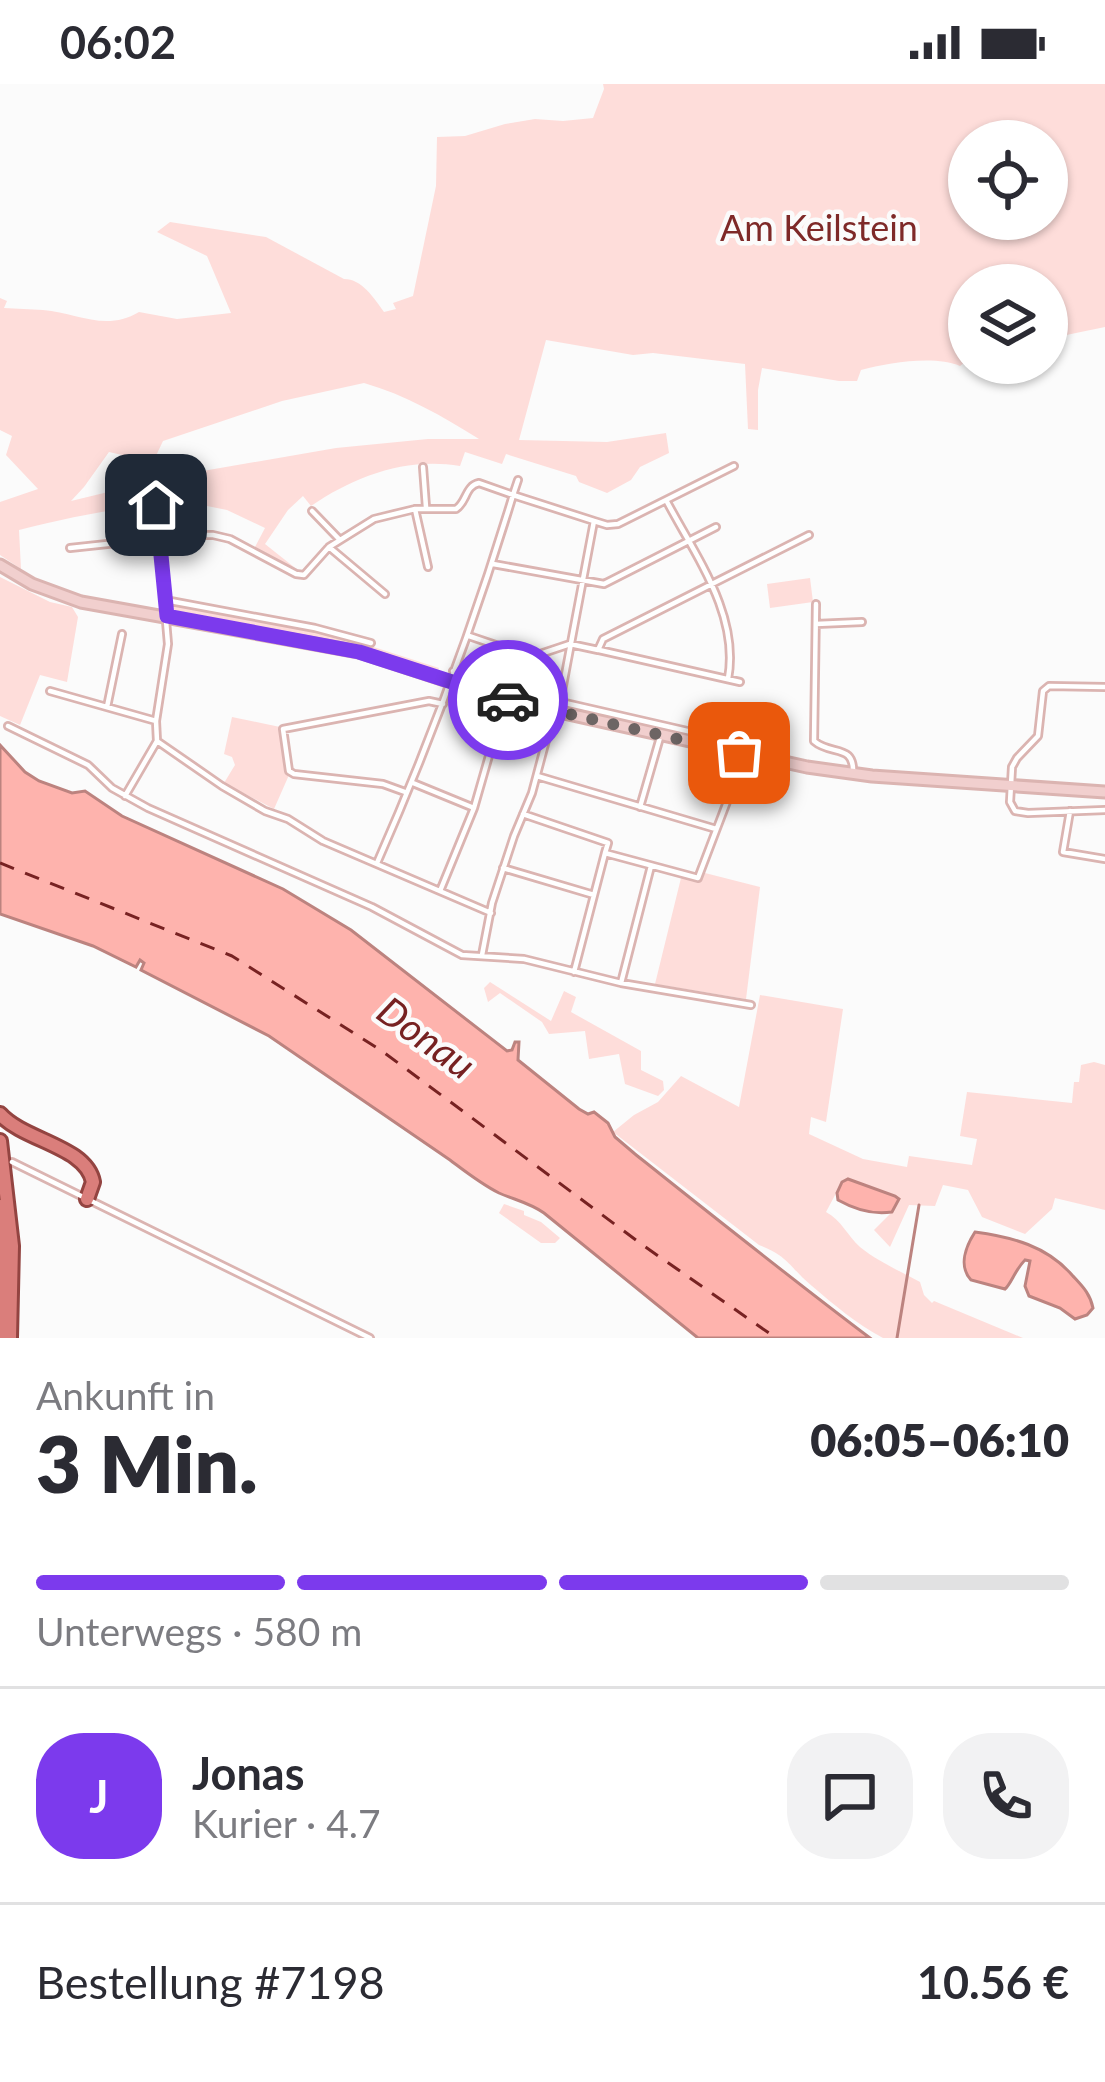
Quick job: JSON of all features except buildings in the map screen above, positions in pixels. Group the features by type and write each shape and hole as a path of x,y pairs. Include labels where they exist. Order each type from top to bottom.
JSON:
{"highway":[{"path":"0,1114 86,1164 93,1182 87,1199"},
{"path":"10,1338 1,1145 8,1133 27,1133"},
{"path":"0,1206 6,1223"},
{"path":"0,1334 6,1320"}],"main road":[{"path":"0,565 32,584 82,602 372,655 452,676 505,700 558,708 745,754 853,774 1105,792"}],"street":[{"path":"125,796 158,741 156,722 168,644 156,461"},
{"path":"423,466 426,507"},
{"path":"70,548 221,536 300,575 308,573 328,547 374,519 415,508 456,509 479,483 608,525 734,466"},
{"path":"377,863 443,704 518,480"},
{"path":"666,500 725,615 731,636 728,679"},
{"path":"415,508 428,567"},
{"path":"312,511 339,539"},
{"path":"482,955 503,868 558,708 594,521"},
{"path":"493,564 600,585 716,527"},
{"path":"598,650 603,639 808,535"},
{"path":"328,547 385,594"},
{"path":"165,600 371,643"},
{"path":"816,604 814,741 847,753 853,774"},
{"path":"816,624 862,622"},
{"path":"107,707 122,634"},
{"path":"466,635 531,657 570,644 740,682"},
{"path":"452,676 558,708 638,718 731,741"},
{"path":"1105,687 1046,688 1038,736 1016,758 1010,802 1015,811 1028,814 1105,810"},
{"path":"50,691 156,722"},
{"path":"440,891 474,808 505,700"},
{"path":"408,793 383,784 294,774 287,765 284,729 429,701 443,704"},
{"path":"8,726 88,765 125,796 372,908 462,955 524,959 621,983 751,1005"},
{"path":"640,807 661,734"},
{"path":"158,741 222,786 322,841 490,913"},
{"path":"605,853 698,878 745,754"},
{"path":"537,776 717,830"},
{"path":"412,783 474,808"},
{"path":"1066,811 1064,852 1105,859"},
{"path":"523,814 608,843 574,973"},
{"path":"621,983 650,866"},
{"path":"503,868 594,895"},
{"path":"12,1162 370,1338"}],"green space":[{"name":"Am Keilstein","path":"603,84 1105,84 1105,327 1068,335 1068,264 948,264 948,363 897,363 861,370 857,381 762,368 758,430 748,429 745,364 633,355 546,340 519,440 607,442 666,433 669,453 640,467 631,480 607,493 579,482 576,476 506,454 502,464 465,452 460,466 420,464 382,471 311,506 303,496 265,544 299,571 255,547 265,528 201,501 110,511 19,530 21,569 0,555 0,502 38,489 6,455 12,436 0,430 0,298 7,301 4,308 103,321 139,312 177,319 231,313 207,256 157,232 170,222 266,237 356,282 384,312 396,309 393,303 413,296 436,186 437,137 465,136 535,119 593,118","holes":["364,383 479,439 336,448 174,476 71,501 109,452 153,462 163,441 282,401"]},
{"path":"0,577 50,602 72,607 78,617 67,682 40,675 20,725 0,716"},
{"path":"810,578 813,602 770,608 767,584"},
{"path":"172,604 327,632 439,668 437,672 368,650 177,612"},
{"path":"232,717 280,727 289,775 274,809 224,783 235,765 224,754"},
{"path":"705,873 760,887 746,999 655,984 681,878 700,882"},
{"path":"490,982 551,1021 564,991 576,997 571,1012 641,1051 641,1070 663,1081 664,1090 658,1096 625,1084 619,1054 589,1059 585,1031 549,1034 542,1022 500,993 488,1002 484,988"},
{"path":"760,995 843,1009 826,1122 811,1117 809,1134 863,1159 907,1167 909,1156 972,1165 977,1139 960,1136 967,1092 1072,1103 1081,1065 1105,1065 1105,1210 1055,1198 1052,1209 1025,1234 982,1217 968,1190 943,1185 935,1206 909,1205 890,1247 874,1230 899,1199 842,1182 826,1212 867,1252 920,1282 932,1303 1023,1338 883,1338 613,1132 658,1102 681,1076 739,1107"},
{"path":"504,1204 524,1211 560,1238 541,1243 499,1213"}],"water":[{"name":"Donau","path":"0,745 39,781 72,793 85,791 122,816 283,889 351,930 507,1051 519,1042 518,1060 579,1109 594,1112 608,1123 615,1137 635,1154 870,1338 698,1338 544,1213 480,1182 269,1036 141,970 144,963 140,960 136,967 93,946 0,914"},
{"path":"848,1179 899,1199 892,1212 864,1210 838,1200 842,1182"},
{"path":"975,1232 1015,1240 1052,1257 1082,1286 1093,1308 1075,1319 1029,1296 1025,1286 1030,1261 1025,1260 1005,1289 971,1280 964,1262"}],"waterway":[{"path":"897,1338 919,1205"}],"ferry route":[{"path":"0,863 232,956 382,1051 776,1338"}],"way so far":[{"path":"508,700 739,753"}],"route":[{"path":"156,505 167,616 359,652 508,700"}]}
